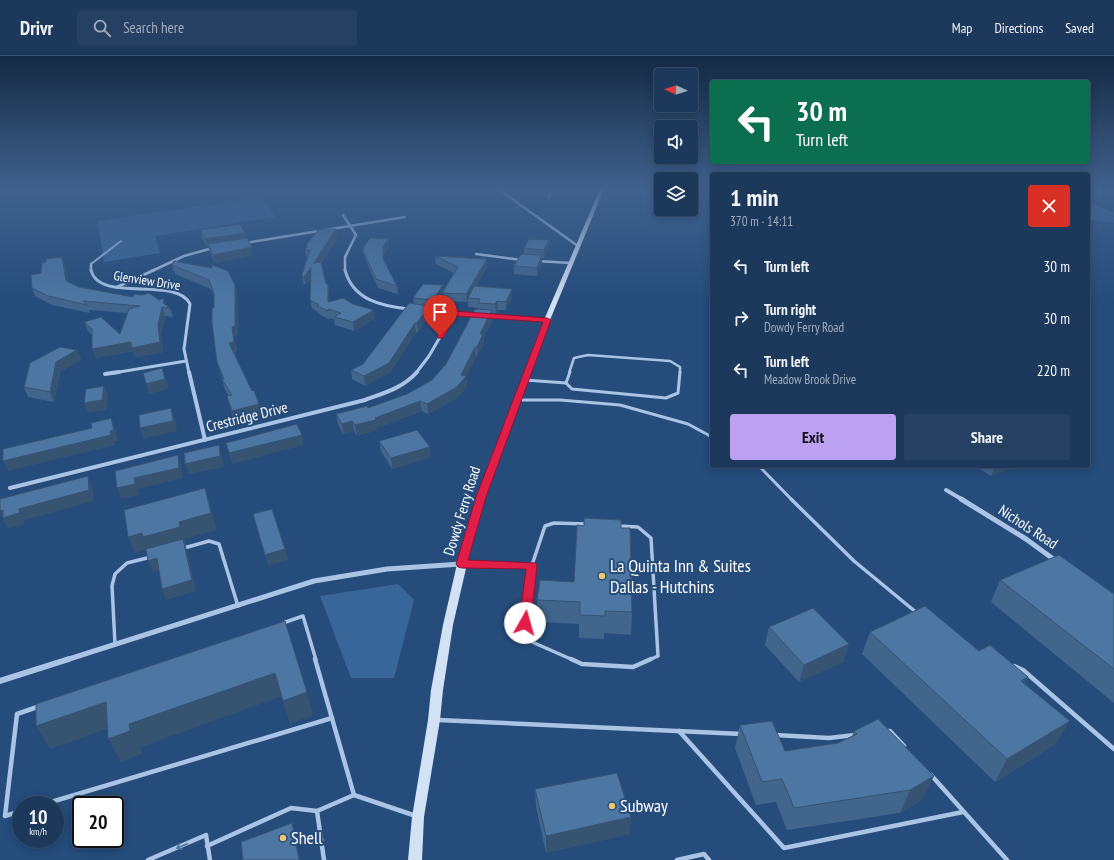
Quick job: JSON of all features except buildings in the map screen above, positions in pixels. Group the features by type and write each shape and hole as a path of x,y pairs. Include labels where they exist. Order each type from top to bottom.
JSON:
{"street":[{"path":"238,244 341,227"},
{"path":"351,227 356,235 344,261 347,278 352,287 366,300 416,310"},
{"path":"550,227 578,246"},
{"name":"Dowdy Ferry Road","path":"415,860 418,817 434,720 437,690 447,632 462,564 481,497 547,320 586,227"},
{"path":"117,287 184,256 220,247"},
{"path":"476,254 524,260"},
{"path":"532,260 571,263"},
{"name":"Glenview Drive","path":"91,264 92,272 95,278 100,282 117,287 176,292 188,298 190,304 184,349 205,440"},
{"path":"423,311 547,320"},
{"name":"Crestridge Drive","path":"10,488 365,400 396,388 420,369 454,313"},
{"path":"105,374 186,361"},
{"name":"Nichols Road","path":"946,490 1026,539 1060,564"},
{"path":"0,681 314,581 346,573 409,566 462,564"}],"lane":[{"path":"91,264 121,241"},
{"path":"525,380 566,383 572,389 666,398 678,393 680,367 670,361 588,354 574,358 566,383"},
{"path":"518,400 560,400 620,405 688,424 710,436"},
{"path":"760,468 843,551 888,592 924,618"},
{"path":"592,525 554,523 545,526 532,565 523,638 582,664 633,667 658,656 651,538 638,527 615,526"},
{"path":"180,549 209,541 219,544 238,606"},
{"path":"115,644 112,586 115,574 127,563 157,555"},
{"path":"462,564 532,565"},
{"path":"281,624 303,616 354,795"},
{"path":"1009,664 1023,670 1114,749"},
{"path":"12,814 5,816 17,714 47,703"},
{"path":"64,798 332,718"},
{"path":"434,720 750,734"},
{"path":"678,730 784,848 963,812"},
{"path":"883,732 890,730 906,748"},
{"path":"766,735 829,738 860,734"},
{"path":"927,771 1007,860"},
{"path":"207,846 291,808 317,811 354,795 418,817"},
{"path":"317,811 324,860"},
{"path":"148,860 206,835 210,860"},
{"path":"677,860 704,854 709,860"}],"shaded area":[{"path":"99,227 215,227 155,236 160,253 104,262"},
{"path":"398,584 414,600 394,678 351,678 320,596"}],"place":[{"name":"La Quinta Inn & Suites Dallas - Hutchins","path":"602,576"},
{"name":"Subway","path":"612,806"},
{"name":"Shell","path":"283,838"}],"route":[{"path":"440,336 454,313 547,320 481,497 462,564 532,565 525,623"}]}
